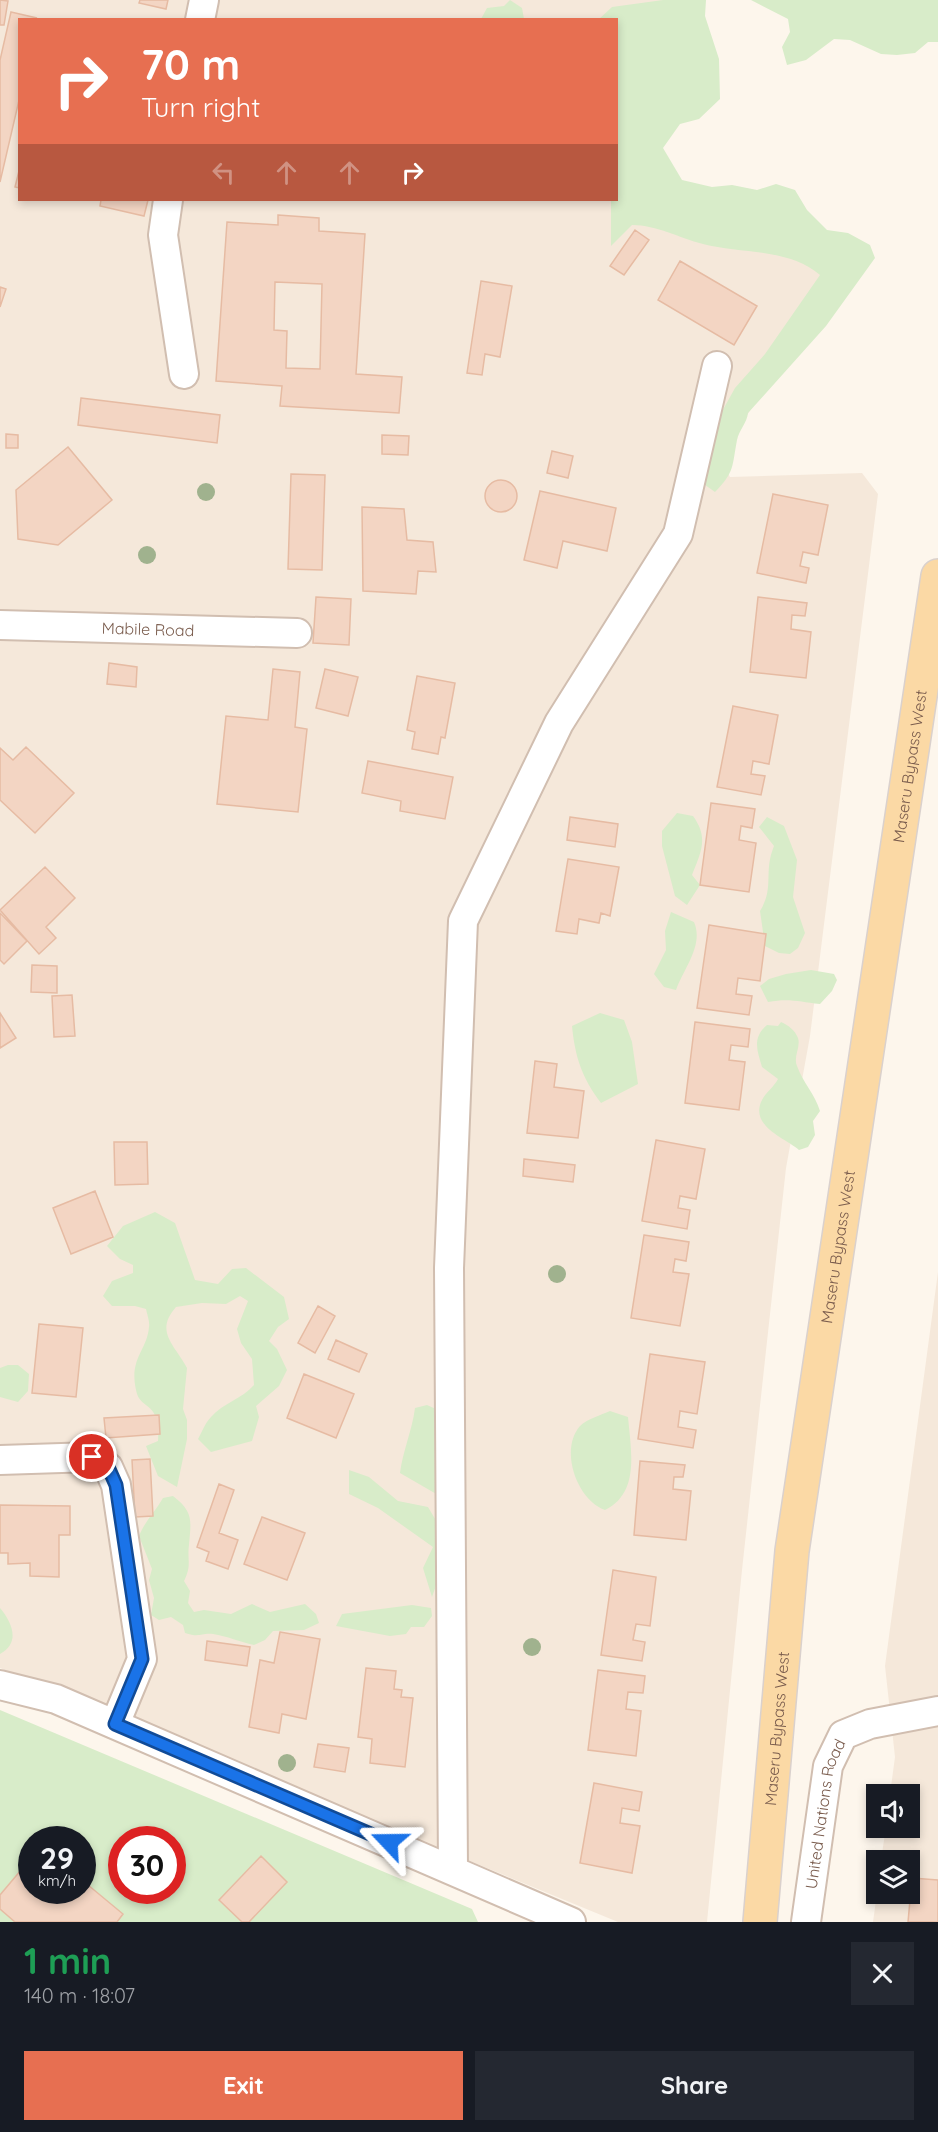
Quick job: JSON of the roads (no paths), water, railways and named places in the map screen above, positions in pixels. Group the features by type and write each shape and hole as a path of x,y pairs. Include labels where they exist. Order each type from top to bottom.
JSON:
{"main road":[{"name":"Maseru Bypass West","path":"760,1922 792,1551 938,576"}],"street":[{"path":"200,18 204,0"},
{"path":"168,201 163,235 184,374"},
{"path":"453,1869 449,1268 464,921 559,723 678,534 717,366"},
{"name":"Mabile Road","path":"0,625 297,633"},
{"path":"0,1460 92,1457 108,1467 116,1485 142,1659 115,1724"},
{"path":"0,1685 56,1699 571,1922"},
{"name":"United Nations Road","path":"806,1922 828,1766 843,1735 870,1724 938,1711"}]}
